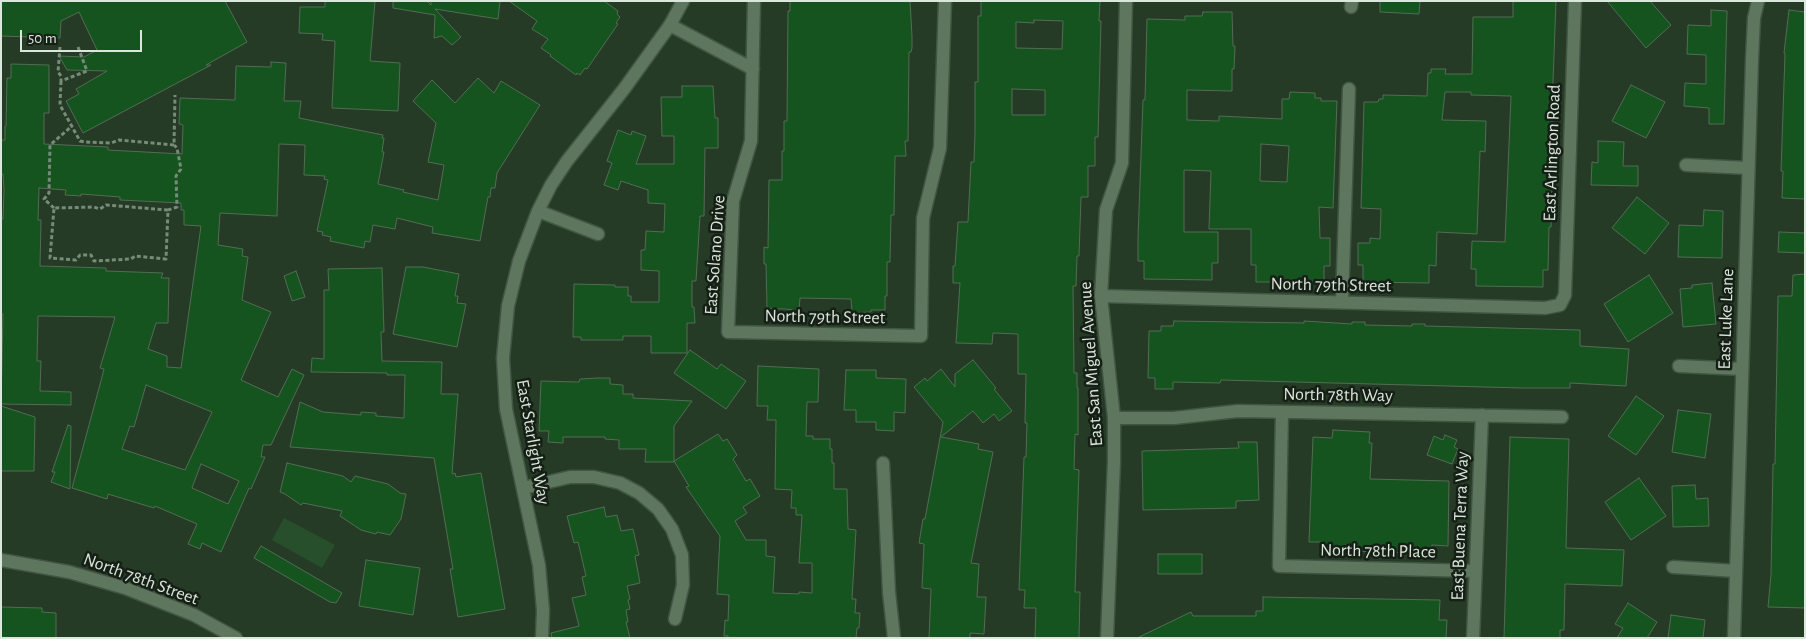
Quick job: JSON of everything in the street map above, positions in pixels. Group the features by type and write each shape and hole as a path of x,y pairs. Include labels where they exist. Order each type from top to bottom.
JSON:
{"street":[{"name":"East Starlight Way","path":"542,638 543,610 538,565 506,409 503,358 508,306 519,261 538,211 551,185 670,25 682,1"},
{"name":"East Solano Drive","path":"728,332 733,201 751,142 754,1"},
{"name":"North 79th Street","path":"728,332 921,336 923,218 940,148 945,1"},
{"name":"East San Miguel Avenue","path":"1107,638 1114,418 1101,296 1106,210 1122,163 1126,1"},
{"name":"East Arlington Road","path":"1560,305 1565,296 1575,1"},
{"name":"East Luke Lane","path":"1734,638 1748,168 1754,18 1758,1"},
{"path":"670,25 753,68"},
{"path":"1342,302 1349,88"},
{"path":"1686,165 1748,168"},
{"path":"538,211 598,234"},
{"name":"North 79th Street","path":"1101,296 1545,308 1560,305"},
{"path":"1679,366 1742,369"},
{"name":"North 78th Way","path":"1114,418 1174,418 1238,411 1562,417"},
{"name":"North 78th Place","path":"1282,412 1279,566 1475,571"},
{"name":"East Buena Terra Way","path":"1473,638 1482,415"},
{"path":"883,463 889,592 894,638"},
{"path":"522,488 570,477 594,477 620,483 639,493 658,509 672,529 682,555 683,585 676,619"},
{"name":"North 78th Street","path":"1,560 69,572 125,588 194,615 236,638"},
{"path":"1673,568 1736,571"}],"path":[{"path":"60,47 58,72 62,81 60,105 80,141 110,143 119,140 174,145"},
{"path":"62,81 87,72 78,48"},
{"path":"72,126 50,145 49,193 44,199 54,208 94,207 100,209 106,205 168,210 177,207 176,176 181,169 177,148 174,145 175,95"},
{"path":"54,208 50,258 76,260 80,255 91,255 94,260 131,259 136,256 166,259 168,210"}],"green space":[{"path":"284,518 335,545 322,568 272,540"}],"building":[{"path":"1,1 225,1 247,42 206,65 211,65 83,133 66,101 79,94 76,89 107,71 67,70 59,56 84,57 97,50 79,12 61,21 60,38 1,36"},
{"path":"325,1 375,1 370,61 400,63 398,111 332,108 335,41 322,40 323,34 299,33 300,7 325,7"},
{"path":"393,1 427,1 431,5 431,1 500,1 498,19 435,9 461,37 452,45 442,36 434,38 435,15 393,8"},
{"path":"509,1 604,1 618,11 617,14 620,17 616,23 618,24 587,69 585,68 580,75 577,73 576,75 541,48 548,39 532,29 537,21"},
{"path":"790,1 910,1 912,48 911,52 909,52 908,141 905,141 906,156 895,156 894,215 891,215 890,262 887,262 885,310 852,313 851,299 800,298 799,310 767,308 764,247 768,248 769,180 782,180 784,121 787,121 788,11 790,11"},
{"path":"981,1 1100,1 1098,137 1095,137 1095,166 1088,166 1088,197 1081,197 1079,256 1077,256 1076,286 1073,286 1074,373 1077,373 1078,388 1078,435 1075,434 1074,469 1079,470 1075,592 1080,592 1079,638 1035,638 1036,608 1024,608 1025,590 1019,590 1027,423 1025,423 1026,374 1018,374 1018,334 993,333 992,344 956,343 960,283 953,283 953,266 955,266 958,222 968,222 971,162 974,162 975,82 978,82 978,16 981,16","holes":["1034,20 1063,21 1062,49 1016,48 1016,22 1034,23","1012,89 1045,90 1045,115 1012,115"]},
{"path":"1380,1 1420,1 1419,14 1380,12"},
{"path":"1513,1 1556,1 1552,109 1551,227 1549,227 1548,270 1543,270 1543,287 1476,286 1476,269 1471,269 1472,241 1505,242 1511,96 1471,95 1471,92 1445,92 1442,120 1486,121 1485,152 1480,151 1477,234 1437,232 1436,266 1429,265 1429,283 1363,282 1363,265 1358,265 1358,243 1370,243 1370,238 1380,239 1381,209 1361,208 1364,102 1378,102 1379,99 1383,99 1383,95 1427,96 1428,73 1431,73 1431,69 1446,69 1445,74 1472,74 1473,17 1513,17"},
{"path":"1607,1 1650,1 1671,25 1646,48"},
{"path":"1711,10 1727,11 1724,124 1709,124 1709,108 1684,106 1685,83 1706,84 1706,55 1687,54 1688,25 1711,26"},
{"path":"1789,10 1805,12 1805,199 1782,198 1784,53"},
{"path":"1203,12 1232,12 1233,46 1235,46 1232,91 1187,90 1187,120 1219,121 1219,116 1282,119 1282,99 1289,99 1290,92 1315,93 1315,98 1321,98 1321,101 1337,101 1333,208 1319,207 1320,238 1330,238 1330,266 1324,266 1324,282 1256,282 1256,265 1251,265 1251,229 1209,229 1211,171 1184,170 1184,232 1218,232 1218,263 1212,263 1212,280 1144,279 1144,261 1138,261 1138,238 1147,19 1185,20 1185,16 1202,16","holes":["1261,144 1289,146 1287,182 1260,181"]},
{"path":"271,62 286,63 284,101 301,101 299,118 383,135 382,152 384,152 378,184 438,200 444,165 428,162 436,123 413,101 432,80 455,103 478,78 494,93 501,81 540,105 497,173 495,188 491,188 490,197 488,197 480,241 432,233 433,227 397,218 395,229 373,225 370,242 365,241 364,248 330,241 331,237 322,235 323,232 317,231 328,180 324,179 325,176 304,175 305,145 279,144 277,216 220,213 218,245 243,249 242,256 248,257 242,300 271,312 241,380 278,397 292,369 304,375 271,445 263,445 261,457 265,457 221,552 202,543 200,549 188,544 197,524 155,506 154,508 108,494 107,499 72,488 104,369 100,368 115,317 38,316 37,361 41,361 40,391 71,392 71,405 1,404 3,314 1,314 1,219 3,219 4,190 3,174 1,174 1,140 5,140 7,78 11,78 11,64 49,65 49,113 44,113 44,144 108,147 108,150 182,154 183,125 179,124 180,98 235,100 236,66 271,67","holes":["39,188 66,190 65,195 81,196 81,194 120,197 120,200 181,203 181,210 184,210 184,225 201,226 181,368 167,367 167,356 148,349 156,323 168,323 169,278 161,278 163,273 106,271 106,268 40,266 41,220 38,220","146,385 212,412 185,470 122,449 130,426 134,427","201,464 239,481 228,504 192,488"]},
{"path":"1631,85 1665,102 1646,138 1612,121"},
{"path":"682,86 713,86 715,118 718,118 718,148 705,148 704,216 700,216 696,281 692,281 692,307 694,307 695,323 687,323 687,353 651,353 651,336 623,336 623,340 581,340 581,337 573,337 574,284 628,287 628,296 631,296 631,302 659,302 659,271 641,270 641,250 645,250 646,231 664,232 665,204 648,203 648,190 621,181 618,190 604,185 612,163 607,161 618,130 631,135 632,131 646,136 636,164 674,164 674,136 662,136 661,97 682,97"},
{"path":"1598,141 1624,142 1623,166 1638,166 1638,186 1591,185 1592,162 1598,163"},
{"path":"1637,197 1669,223 1645,254 1612,228"},
{"path":"1704,210 1723,211 1722,258 1678,257 1679,225 1703,226"},
{"path":"1779,232 1805,233 1805,253 1778,252"},
{"path":"406,267 423,267 459,274 455,296 458,296 457,303 466,304 457,347 393,334"},
{"path":"382,268 384,332 381,332 382,361 442,362 441,394 458,394 452,474 455,473 456,477 481,473 505,609 458,617 450,569 453,569 434,458 290,447 300,402 323,412 361,415 361,412 376,413 376,416 404,418 405,375 311,372 312,358 324,359 324,290 329,290 328,269"},
{"path":"296,271 305,297 292,301 284,276"},
{"path":"1805,274 1805,608 1768,607 1771,575 1773,464 1775,464 1778,296 1792,296 1793,275"},
{"path":"1649,275 1673,313 1628,342 1604,304"},
{"path":"1712,283 1716,324 1683,327 1680,289 1692,288 1692,285"},
{"path":"1174,321 1304,323 1304,321 1352,324 1352,322 1365,322 1365,325 1412,326 1412,324 1425,324 1425,326 1580,330 1580,346 1629,349 1626,386 1570,383 1570,388 1522,388 1221,380 1220,383 1173,382 1173,389 1155,389 1155,378 1148,378 1149,331 1161,331 1161,326 1173,326"},
{"path":"690,350 717,369 721,364 746,381 726,409 674,373"},
{"path":"973,360 1012,411 999,421 994,414 983,423 973,411 941,437 979,444 978,449 993,452 971,563 979,564 977,597 986,597 984,634 970,633 970,638 929,638 931,589 922,588 924,544 919,543 943,422 914,387 925,378 927,381 941,369 955,387 955,374"},
{"path":"758,366 819,369 818,402 807,402 806,436 813,436 813,439 830,439 832,463 834,463 834,489 847,489 848,529 856,530 852,599 856,599 855,613 860,613 856,638 728,638 728,636 724,636 725,620 728,621 729,595 717,594 720,536 686,487 689,486 674,461 718,434 723,441 727,439 737,455 733,459 746,481 750,479 760,496 743,507 747,513 735,521 746,540 766,540 766,556 775,557 773,593 812,593 812,563 799,563 802,515 796,515 796,508 791,508 792,490 775,489 776,420 767,420 768,406 757,406"},
{"path":"846,370 876,370 876,378 906,379 905,413 894,412 894,431 876,430 876,422 856,422 856,410 844,410"},
{"path":"610,378 610,384 623,385 623,394 633,394 633,398 692,401 674,426 674,462 645,462 646,449 619,449 619,440 605,439 605,437 563,437 563,443 548,442 549,431 539,431 541,381 579,382 580,379"},
{"path":"1636,396 1664,416 1636,455 1608,436"},
{"path":"1,406 35,417 34,471 1,471"},
{"path":"1678,410 1711,414 1705,458 1672,452"},
{"path":"68,425 71,426 70,489 51,482 55,472 52,472"},
{"path":"1333,430 1370,432 1369,443 1372,443 1370,479 1449,481 1448,546 1432,545 1431,553 1372,552 1323,549 1323,542 1309,542 1313,437 1332,438"},
{"path":"1445,435 1457,440 1454,447 1458,449 1452,464 1427,455 1434,436 1443,440"},
{"path":"1510,437 1569,439 1566,548 1624,550 1622,586 1565,584 1564,630 1560,630 1560,638 1504,638"},
{"path":"1238,442 1257,442 1259,500 1236,501 1236,508 1143,510 1142,451 1239,448"},
{"path":"287,463 343,476 351,482 355,476 388,484 400,493 406,494 401,519 390,535 377,532 376,534 361,530 340,516 342,511 303,503 301,505 280,492"},
{"path":"1639,478 1666,516 1631,540 1605,502"},
{"path":"1695,485 1696,499 1708,498 1709,526 1673,527 1672,486"},
{"path":"604,507 606,517 617,515 621,531 633,529 639,555 635,556 640,583 627,586 630,609 626,610 628,622 626,622 630,638 552,638 551,633 579,626 572,598 586,595 582,577 586,576 578,542 574,543 567,516"},
{"path":"261,546 342,593 336,603 330,602 254,558"},
{"path":"1158,554 1202,554 1202,574 1158,574"},
{"path":"366,560 420,568 413,615 359,606"},
{"path":"1263,597 1440,600 1439,620 1447,620 1446,638 1137,638 1191,612 1193,616 1256,616 1256,611 1263,611"},
{"path":"1628,603 1657,622 1647,638 1617,638 1623,628 1615,624"},
{"path":"1,607 42,608 42,612 56,613 56,638 1,638"},
{"path":"1671,615 1705,620 1703,638 1668,638"}]}
